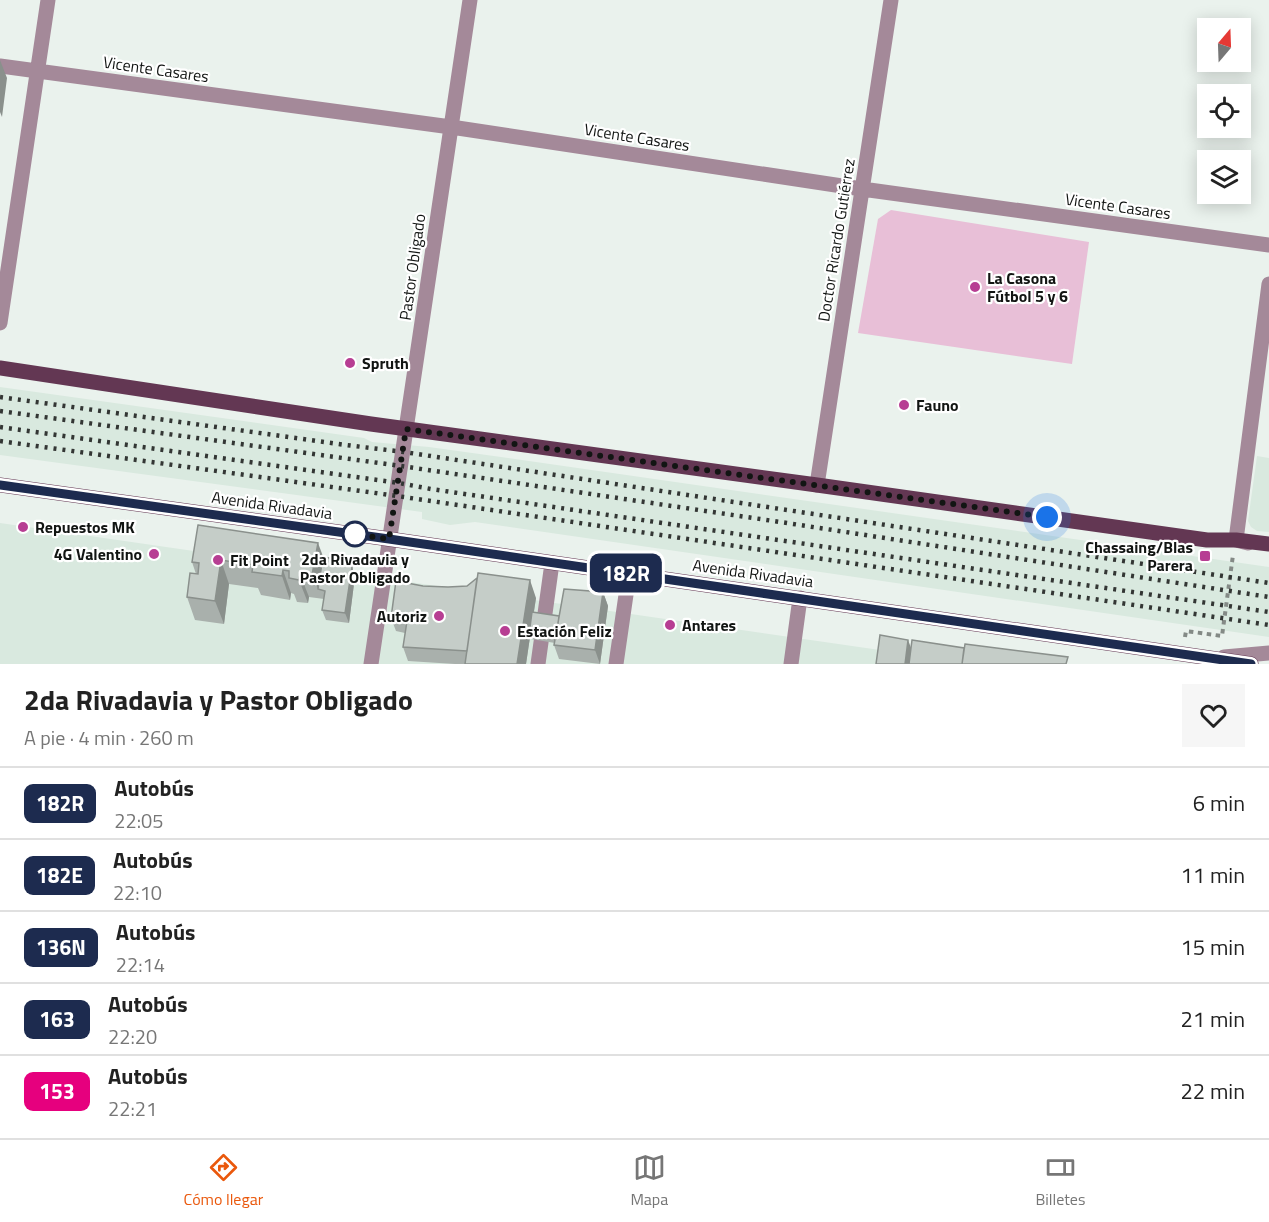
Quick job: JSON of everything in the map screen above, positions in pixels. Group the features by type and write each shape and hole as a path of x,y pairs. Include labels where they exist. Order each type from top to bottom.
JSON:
{"main road":[{"path":"0,368 406,429 1207,540 1236,540 1269,544"},
{"name":"Avenida Rivadavia","path":"0,485 800,598 1182,654 1211,661 1251,664"}],"street":[{"path":"0,323 48,0"},
{"name":"Pastor Obligado","path":"371,664 470,0"},
{"name":"Doctor Ricardo Gutiérrez","path":"817,485 891,0"},
{"name":"Vicente Casares","path":"0,66 451,127 862,189 1269,244"},
{"path":"1269,284 1236,540 1269,550"},
{"path":"538,664 552,563"},
{"path":"616,664 629,574"},
{"path":"791,664 800,598"},
{"path":"1211,661 1269,653"}],"path":[{"path":"1182,654 1186,631 1222,636 1236,540"}],"shaded area":[{"name":"La Casona Fútbol 5 y 6","path":"891,210 1089,242 1072,364 858,333 878,219"},
{"path":"0,387 364,438 372,442 501,457 1269,567 1269,637 475,522 450,525 422,519 422,512 0,455"},
{"path":"1257,456 1269,458 1269,532 1257,531 1248,521"},
{"path":"0,523 977,664 0,664"}],"building":[{"path":"198,525 318,543 312,575 300,574 299,580 289,578 289,571 283,570 282,576 252,572 253,565 221,560 215,601 187,597 190,573 198,574 199,563 192,562"},
{"path":"323,557 348,561 352,567 345,613 322,610 325,591 318,589"},
{"name":"Estación Feliz","path":"478,573 530,580 517,664 465,664"},
{"name":"Autoriz","path":"477,578 467,651 403,647 407,621 391,618 396,581 423,586 448,587 467,586"},
{"path":"564,589 603,592 595,650 554,645"},
{"path":"532,612 559,616 556,639 529,635"},
{"path":"880,635 908,640 905,664 876,664"},
{"path":"912,640 964,648 962,664 909,664"},
{"path":"965,644 1068,657 1066,664 962,664"}],"railway":[{"path":"0,397 404,452 1269,583"},
{"path":"0,411 401,466 1269,597"},
{"path":"0,427 399,483 1269,612"},
{"path":"0,441 397,496 1269,625"}],"bus line":[{"name":"182R","path":"0,485 1251,664"}],"place":[{"name":"La Casona Fútbol 5 y 6","path":"975,287"},
{"name":"Spruth","path":"350,363"},
{"name":"Fauno","path":"904,405"},
{"name":"Repuestos MK","path":"23,527"},
{"name":"2da Rivadavia y Pastor Obligado","path":"355,534"},
{"name":"4G Valentino","path":"154,554"},
{"name":"Chassaing/Blas Parera","path":"1205,556"},
{"name":"Fit Point","path":"218,560"},
{"name":"Autoriz","path":"439,616"},
{"name":"Antares","path":"670,625"},
{"name":"Estación Feliz","path":"505,631"}],"route":[{"path":"355,534 353,534 389,539 406,429 1047,517"}]}
